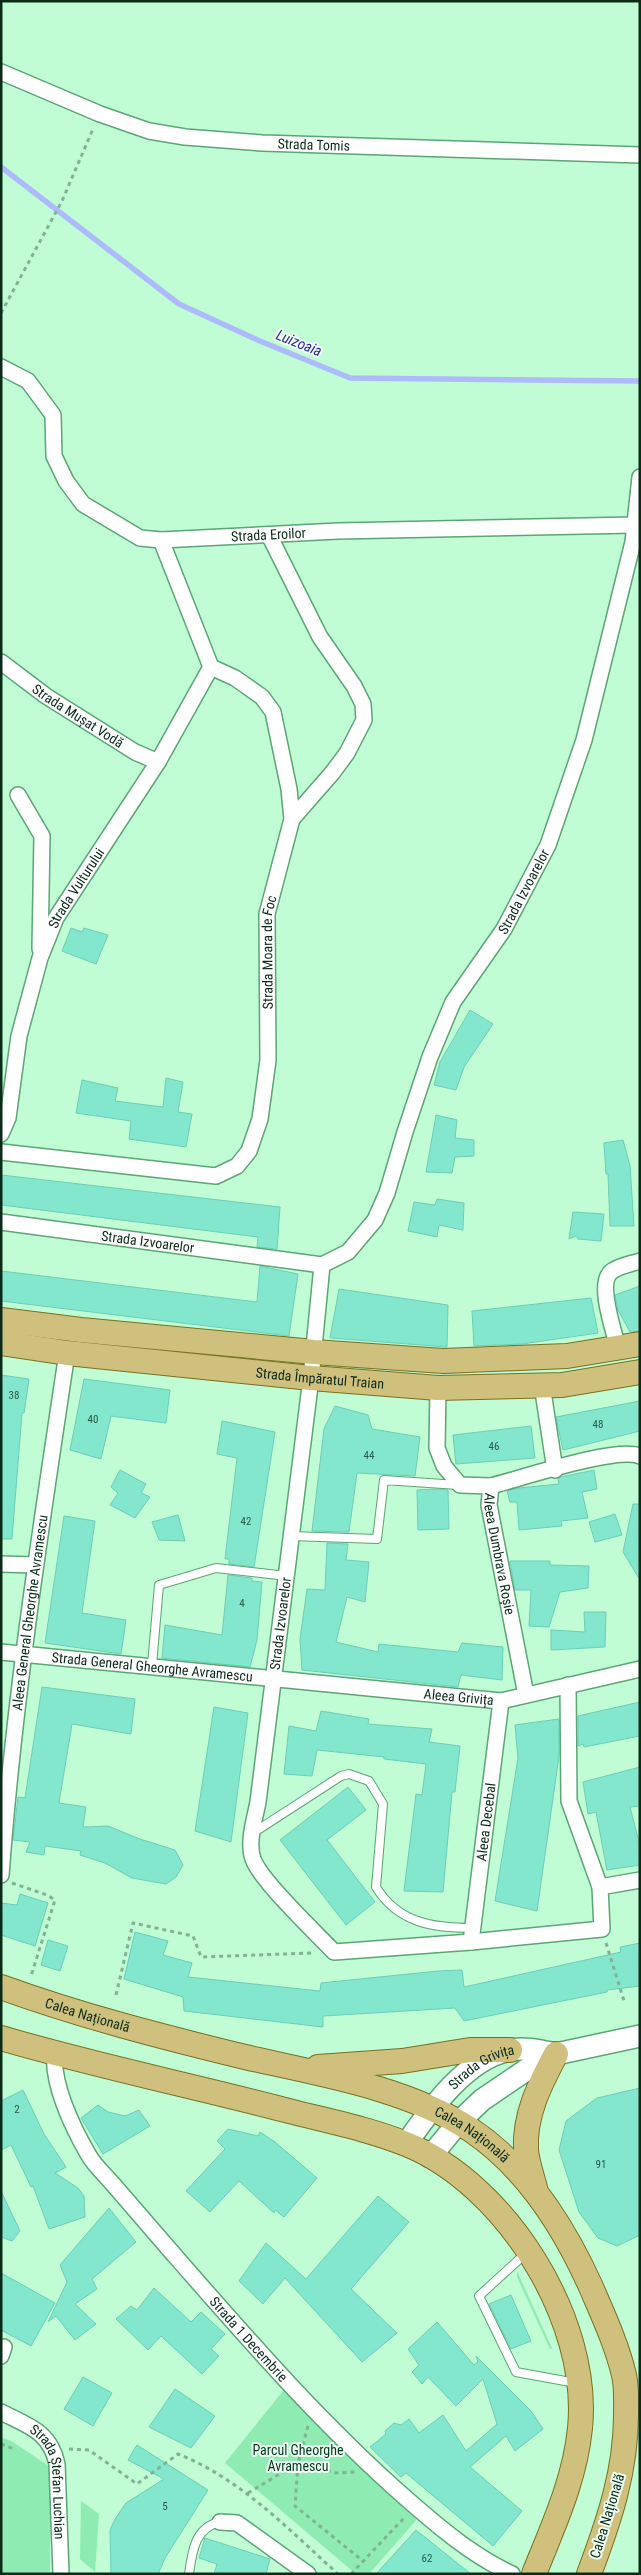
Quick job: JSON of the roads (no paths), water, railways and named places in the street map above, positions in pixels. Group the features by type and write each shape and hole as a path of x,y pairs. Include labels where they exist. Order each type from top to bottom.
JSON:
{"main road":[{"name":"Strada Împăratul Traian","path":"1,1320 314,1352 443,1361 567,1356 629,1346"},
{"name":"Strada Împăratul Traian","path":"1,1343 67,1353 311,1378 438,1388 562,1385 640,1372"},
{"name":"Calea Națională","path":"1,1987 109,2023 296,2069 432,2107 491,2145 535,2190 587,2278 603,2314 624,2376 626,2398 624,2458 615,2501 589,2574"},
{"name":"Strada Grivița","path":"430,2157 458,2123 482,2100 538,2062 556,2054 640,2036"},
{"path":"6,2042 172,2080 406,2144 430,2157 475,2190 500,2215 528,2250 555,2300 575,2355 581,2384 581,2425 574,2466 564,2499 534,2574"},
{"name":"Strada Grivița","path":"406,2144 432,2107 470,2071 486,2059 510,2050 532,2049 556,2054"},
{"path":"296,2069 402,2061 470,2050 510,2050"},
{"path":"535,2190 526,2151 526,2129 532,2106 556,2054"}],"street":[{"name":"Strada Tomis","path":"1,72 100,114 149,131 185,138 262,143 640,155"},
{"name":"Strada Eroilor","path":"1,367 28,381 53,415 54,456 66,482 83,504 140,538 161,540 268,535 635,525"},
{"name":"Strada Izvoarelor","path":"1,1222 322,1265 348,1252 375,1220 387,1193 430,1057 453,1002 504,929 548,845 584,740 636,542 635,525 640,477"},
{"path":"268,535 320,637 354,686 363,704 364,720 347,752 333,772 292,819"},
{"path":"161,540 211,667"},
{"name":"Strada Mușat Vodă","path":"1,662 54,701 135,752 158,762"},
{"name":"Strada Moara de Foc","path":"1,1152 216,1176 237,1166 249,1151 260,1119 268,1060 267,914 292,819 289,788 273,712 262,696 235,678 211,667"},
{"name":"Strada Vulturului","path":"1,1134 8,1118 19,1036 40,958 56,918 158,762 211,667"},
{"path":"18,794 42,836 40,958"},
{"path":"629,1346 604,1292 606,1277 612,1271 640,1261"},
{"name":"Strada Izvoarelor","path":"322,1265 314,1352 287,1576 258,1802 252,1834 253,1858 267,1879 334,1952 472,1935"},
{"name":"Aleea General Gheorghe Avramescu","path":"5,1878 8,1732 25,1654 35,1565 67,1353"},
{"path":"542,1385 555,1470"},
{"path":"438,1388 437,1448 444,1466 460,1485"},
{"path":"491,1486 609,1456 634,1453 640,1456"},
{"name":"Aleea Dumbrava Roșie","path":"460,1485 491,1486 489,1506 526,1695"},
{"path":"1,1564 35,1565"},
{"name":"Strada General Gheorghe Avramescu","path":"1,1652 152,1665 274,1679"},
{"name":"Aleea Grivița","path":"274,1679 501,1701 640,1668"},
{"path":"472,1935 602,1929 600,1887 569,1801 568,1685"},
{"name":"Aleea Decebal","path":"472,1935 501,1701"},
{"path":"600,1887 640,1880"},
{"name":"Strada 1 Decembrie","path":"55,2052 56,2077 64,2103 89,2156 209,2295 313,2409 375,2471 488,2563 512,2574"},
{"name":"Strada Ștefan Luchian","path":"1,2412 37,2431 54,2448 58,2464 61,2574"},
{"path":"220,2522 236,2523 308,2574"}],"lane":[{"path":"291,1536 376,1539 384,1480 460,1485"},
{"path":"152,1665 159,1585 216,1568 287,1576"},
{"path":"252,1834 340,1776 348,1774 369,1781 383,1804 376,1887 383,1898 402,1914 426,1925 472,1935"},
{"path":"528,2250 479,2296 516,2372 581,2384"},
{"path":"189,2574 193,2551 200,2534 209,2524 220,2522"}],"waterway":[{"name":"Luizoaia","path":"1,167 179,304 260,341 350,378 640,381"}],"park label":[{"name":"Parcul Gheorghe Avramescu","path":"298,2458"}]}
